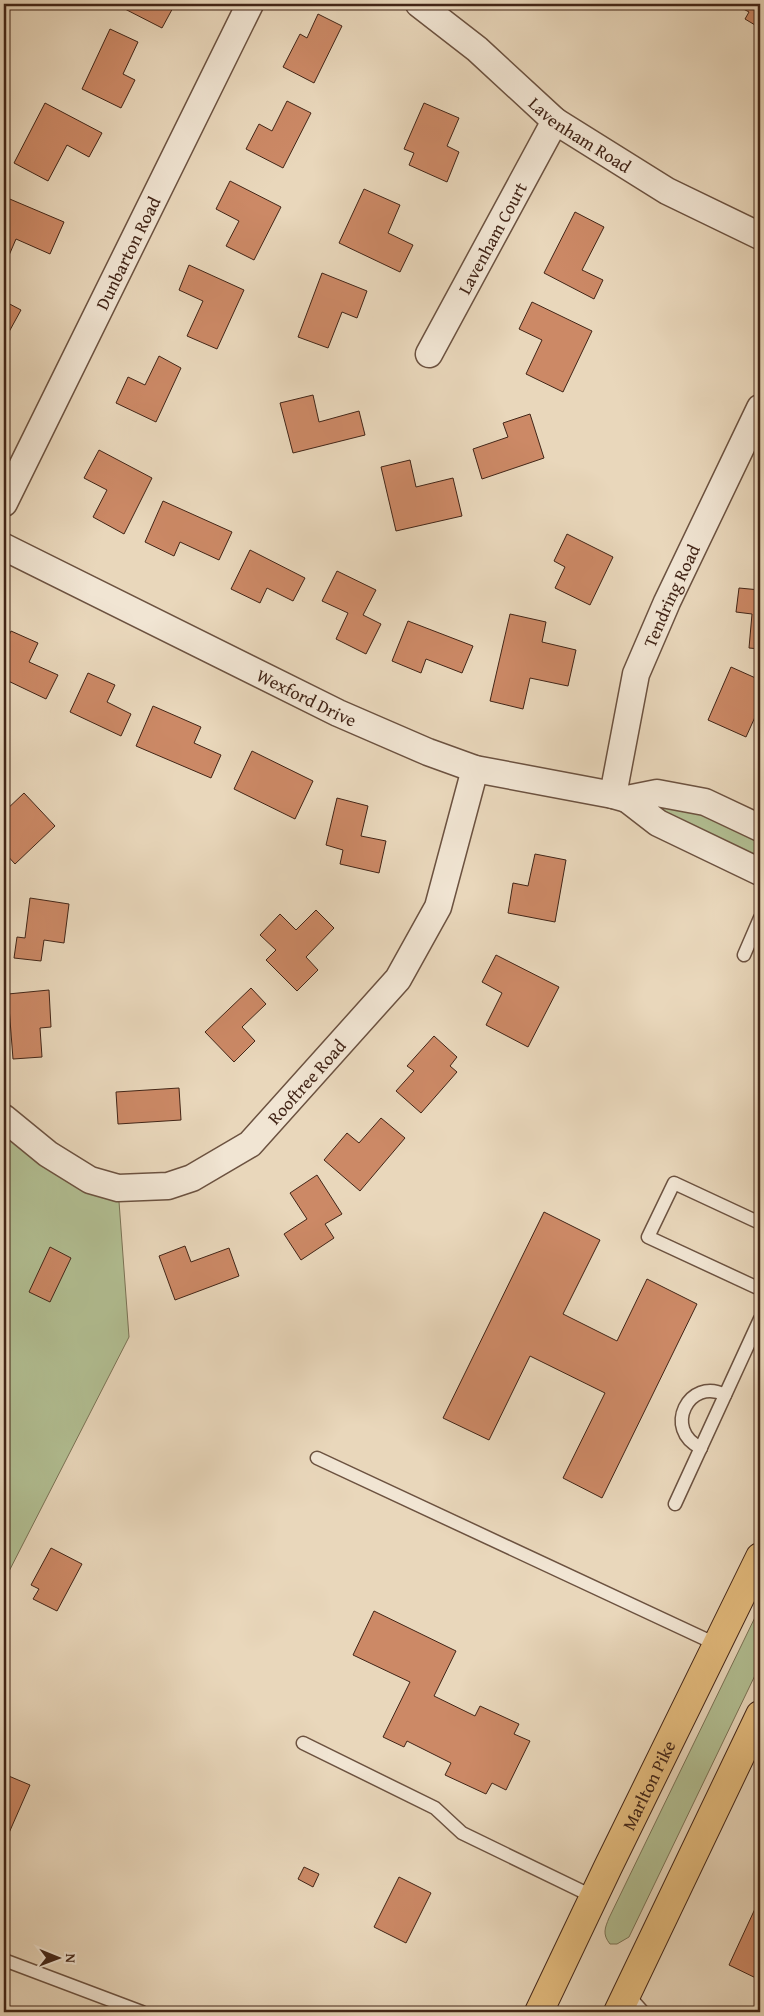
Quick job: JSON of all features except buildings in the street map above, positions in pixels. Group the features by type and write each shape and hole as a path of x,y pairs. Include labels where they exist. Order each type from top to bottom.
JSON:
{"highway":[{"name":"Marlton Pike","path":"539,2012 760,1558"},
{"path":"629,2006 760,1715"}],"street":[{"name":"Dunbarton Road","path":"4,503 250,4"},
{"name":"Lavenham Road","path":"419,4 477,49 555,121 667,191 760,236"},
{"name":"Lavenham Court","path":"429,354 555,121"},
{"name":"Tendring Road","path":"620,797 636,674 667,602 760,408"},
{"name":"Wexford Drive","path":"4,547 338,713 428,752 475,769 620,797 657,793 705,802 760,828"},
{"name":"Rooftree Road","path":"4,1118 48,1154 73,1170 90,1180 118,1188 168,1186 192,1178 250,1144 398,979 438,906 475,769"},
{"name":"Wexford Drive","path":"620,797 658,823 760,872"}],"lane":[{"path":"744,955 760,918"},
{"path":"760,1223 674,1183 648,1238 760,1289"},
{"path":"675,1504 760,1320"},
{"path":"701,1448 689,1440 683,1430 684,1408 692,1398 704,1392 712,1391 726,1395"},
{"path":"317,1458 718,1645"},
{"path":"303,1743 435,1808 462,1833 594,1897"},
{"path":"4,1960 142,2012"}],"green space":[{"path":"657,793 760,828 760,872 658,823"},
{"path":"4,1133 118,1188 129,1337 4,1581"},
{"path":"760,1607 760,1665 629,1937 617,1944 610,1944 605,1934 609,1918"}]}
